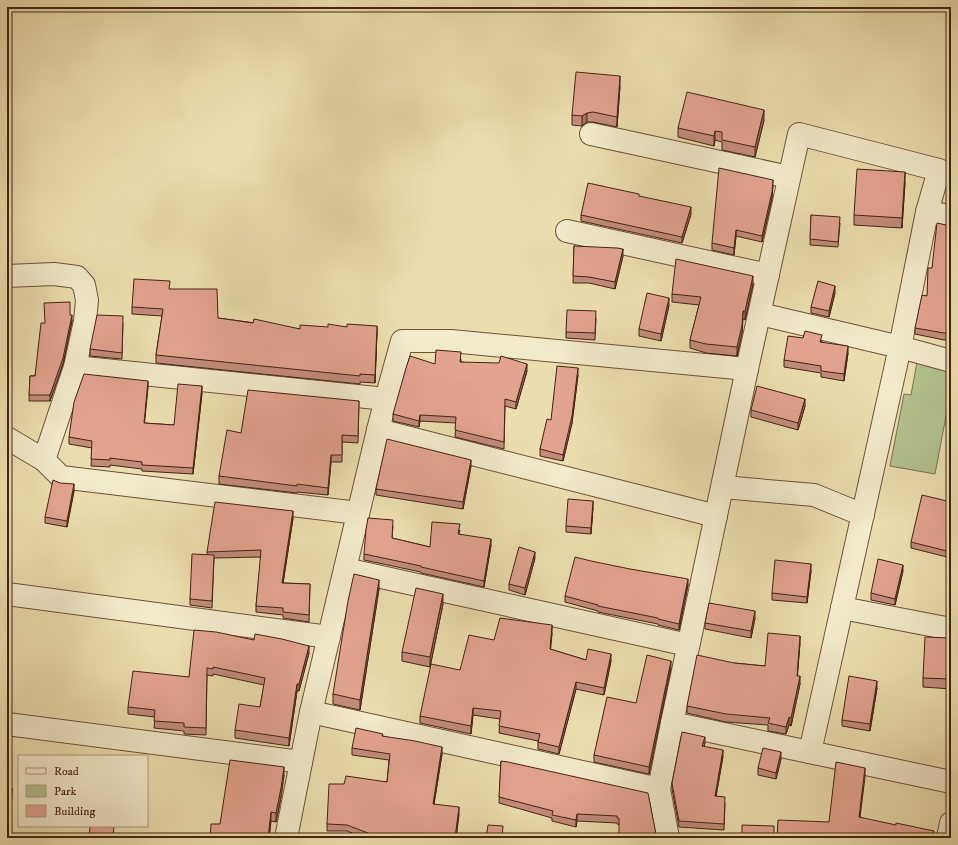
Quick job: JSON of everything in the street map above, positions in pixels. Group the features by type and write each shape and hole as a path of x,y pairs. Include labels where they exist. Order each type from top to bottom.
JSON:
{"street":[{"path":"590,134 789,177"},
{"path":"668,838 659,789 688,645 798,134 939,170 927,212 900,347 810,752"},
{"path":"927,212 951,216"},
{"path":"567,231 768,275"},
{"path":"7,276 54,274 77,277 84,285 87,300 85,321 75,367 44,460"},
{"path":"760,314 900,347 951,361"},
{"path":"288,838 311,712 378,430 402,342 451,341 747,369"},
{"path":"75,367 386,399"},
{"path":"378,430 716,516"},
{"path":"7,438 44,460 61,477 358,513"},
{"path":"723,487 814,495 863,515"},
{"path":"345,569 688,645"},
{"path":"7,594 329,636"},
{"path":"842,608 951,629"},
{"path":"311,712 659,789"},
{"path":"672,723 951,782"},
{"path":"7,724 301,762"},
{"path":"948,838 951,824"}],"green space":[{"path":"917,362 951,368 951,390 935,474 890,466 904,394 911,395"}],"building":[{"path":"576,72 620,76 617,117 593,112 582,116 572,115"},
{"path":"687,92 764,110 755,147 722,140 722,132 715,131 714,136 678,128"},
{"path":"719,168 773,180 772,192 762,236 736,230 734,248 712,243"},
{"path":"857,169 905,172 902,218 854,215"},
{"path":"951,169 951,197 950,197"},
{"path":"588,183 691,207 682,237 581,215"},
{"path":"811,215 840,217 838,242 810,239"},
{"path":"937,223 951,226 951,334 915,328 922,295 927,296 928,268 932,268"},
{"path":"574,246 623,249 615,282 589,277 573,276"},
{"path":"676,259 753,276 745,311 743,311 742,325 737,347 706,344 690,340 701,297 672,294"},
{"path":"134,279 170,281 169,289 217,289 218,318 253,323 254,319 300,329 300,325 328,327 328,324 347,327 347,324 377,326 375,375 360,374 360,376 156,355 163,309 132,307"},
{"path":"818,281 835,286 829,311 811,307"},
{"path":"647,293 669,298 661,334 639,329"},
{"path":"70,302 70,315 72,315 63,358 50,395 29,395 30,376 35,376 41,323 45,323 44,303"},
{"path":"567,310 596,311 595,333 566,332"},
{"path":"97,315 123,316 122,353 90,349"},
{"path":"805,331 822,335 820,342 848,346 844,374 821,371 821,366 784,360 788,336 803,338"},
{"path":"436,350 461,352 460,362 499,363 501,356 527,364 516,402 505,399 504,442 455,430 456,417 420,415 419,421 393,414 410,356 435,364"},
{"path":"557,366 578,368 572,416 563,455 540,449 547,419 551,420"},
{"path":"84,374 148,381 144,423 174,425 178,384 202,386 193,468 142,465 142,462 110,458 110,460 91,459 92,441 69,437 74,402"},
{"path":"757,386 805,399 798,423 751,410"},
{"path":"248,390 359,401 358,436 342,435 342,455 331,455 328,488 297,484 297,486 219,476 227,430 241,433"},
{"path":"387,439 471,460 463,502 376,489"},
{"path":"53,480 60,483 74,484 67,521 45,517"},
{"path":"922,495 951,502 951,536 947,551 911,542"},
{"path":"568,499 593,501 591,528 566,526"},
{"path":"215,502 293,511 282,583 310,584 309,615 283,612 283,608 256,606 261,550 207,552"},
{"path":"368,518 393,520 392,538 430,547 432,522 460,524 458,534 491,539 484,581 364,554"},
{"path":"519,547 535,552 525,588 509,584"},
{"path":"192,554 214,555 212,601 190,599"},
{"path":"575,557 630,569 688,579 679,624 658,618 598,606 565,596"},
{"path":"878,559 903,565 895,599 871,593"},
{"path":"775,560 811,564 807,597 772,593"},
{"path":"354,574 379,580 360,700 333,694 348,601"},
{"path":"416,588 443,594 430,657 402,652"},
{"path":"709,603 755,611 751,631 705,623"},
{"path":"500,618 552,625 550,649 586,660 588,649 611,654 604,688 576,682 559,747 538,742 540,734 499,726 501,711 473,708 471,726 420,716 431,664 460,670 469,635 494,640"},
{"path":"194,630 216,632 254,640 255,634 309,646 299,684 297,684 289,738 235,730 239,704 260,707 265,678 213,667 213,669 207,668 206,728 184,727 184,723 154,721 155,710 128,707 133,671 189,677"},
{"path":"768,633 800,636 797,676 800,676 791,718 789,717 786,727 768,723 770,718 726,714 687,706 697,655 734,663 765,666"},
{"path":"925,637 951,638 951,679 923,678"},
{"path":"647,655 671,661 649,767 594,755 607,697 636,703"},
{"path":"849,676 877,681 870,724 842,720"},
{"path":"356,728 383,734 382,736 442,747 433,804 459,807 455,838 381,838 347,825 327,824 329,784 344,784 346,776 387,782 390,754 352,748"},
{"path":"682,732 705,737 702,746 723,750 715,796 725,797 724,824 679,821 672,783"},
{"path":"763,748 781,752 776,773 758,768"},
{"path":"230,760 284,767 276,813 271,812 268,838 210,838 211,824 220,824"},
{"path":"501,761 648,793 658,838 619,838 619,818 617,818 617,816 577,814 576,820 552,815 553,811 499,797"},
{"path":"836,762 865,768 859,817 934,831 932,838 777,838 778,820 829,822"},
{"path":"7,787 12,788 7,830"},
{"path":"488,825 503,826 502,838 486,838"},
{"path":"742,825 774,826 774,838 742,838"},
{"path":"90,827 114,827 113,838 89,838"}]}
